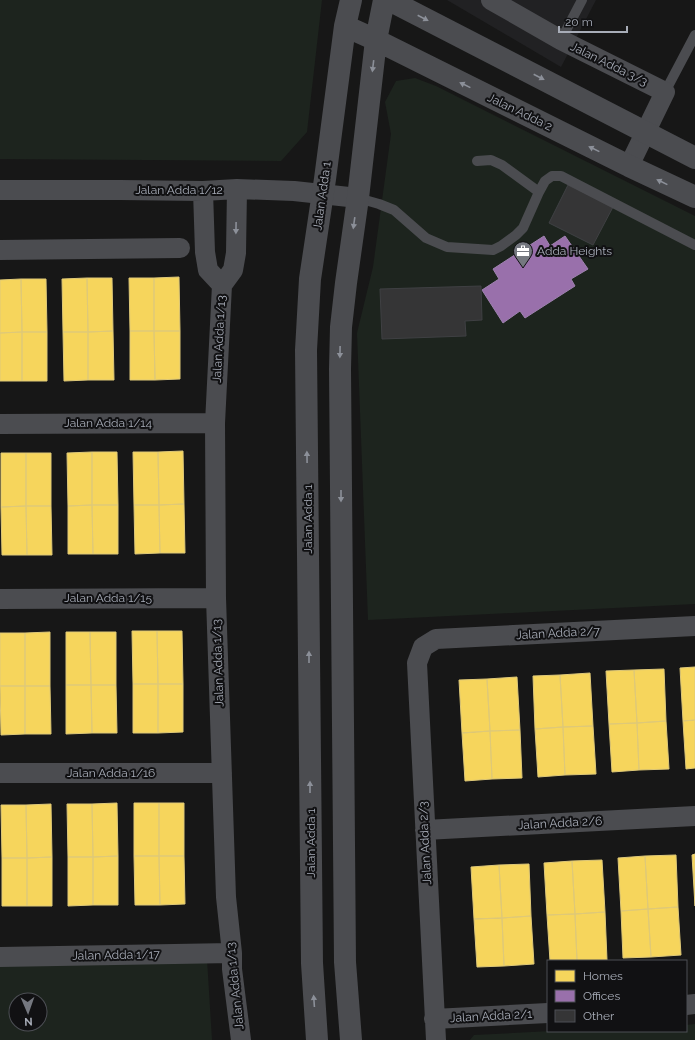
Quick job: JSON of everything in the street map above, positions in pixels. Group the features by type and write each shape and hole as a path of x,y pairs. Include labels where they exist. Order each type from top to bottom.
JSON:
{"street":[{"name":"Jalan Adda 1","path":"317,1040 312,963 306,350 310,279 345,26 351,0"},
{"path":"351,1040 345,962 340,369 341,327 358,198 376,40 384,0"},
{"path":"389,0 695,158"},
{"name":"Jalan Adda 3/3","path":"491,0 561,40 665,92"},
{"name":"Jalan Adda 2","path":"345,26 695,197"},
{"path":"629,166 665,92"},
{"path":"203,191 205,252 208,270 222,285 233,270 236,253 237,189"},
{"name":"Jalan Adda 1/12","path":"0,190 203,191 237,189 322,193 358,198"},
{"path":"0,250 180,248"},
{"name":"Jalan Adda 1/13","path":"222,285 215,423 216,598 226,897 232,953 232,969 241,1040"},
{"name":"Jalan Adda 1/14","path":"0,424 215,423"},
{"name":"Jalan Adda 1/15","path":"0,599 216,598"},
{"name":"Jalan Adda 2/7","path":"423,647 436,639 695,626"},
{"name":"Jalan Adda 2/3","path":"423,647 417,663 436,1040"},
{"name":"Jalan Adda 1/16","path":"0,773 222,773"},
{"name":"Jalan Adda 2/6","path":"425,830 695,816"},
{"name":"Jalan Adda 1/17","path":"0,957 232,953"},
{"name":"Jalan Adda 2/1","path":"434,1019 547,1013"}],"lane":[{"path":"561,40 582,0"},
{"path":"665,92 695,36"},
{"path":"477,161 491,160 502,165 539,192"},
{"path":"358,198 394,210 426,238 447,247 493,250 502,246 523,228 539,192 546,181 552,176 561,176 695,245"}],"shaded area":[{"path":"0,0 322,0 307,132 281,161 0,159"},
{"path":"447,0 596,0 561,67"},
{"path":"415,78 436,86 695,216 695,604 368,620 357,333 373,267 391,134 385,102 396,81"},
{"path":"207,959 212,1040 0,1040 0,962"},
{"path":"695,1024 695,1040 470,1040 474,1035 547,1031 687,1032 687,1025"}],"building: Homes":[{"path":"179,277 180,331 154,331 154,278"},
{"path":"87,278 88,332 63,332 62,279"},
{"path":"87,278 112,278 113,331 88,332"},
{"path":"129,278 154,278 154,331 130,331"},
{"path":"21,279 46,279 47,332 22,332"},
{"path":"21,279 22,332 0,333 0,280"},
{"path":"113,331 114,380 88,380 88,332"},
{"path":"130,331 154,331 155,380 130,380"},
{"path":"154,331 180,331 180,379 155,380"},
{"path":"22,332 47,332 47,381 22,381"},
{"path":"22,332 22,381 0,381 0,333"},
{"path":"63,332 88,332 88,380 64,381"},
{"path":"183,451 184,504 159,505 158,452"},
{"path":"92,452 117,452 118,505 92,505"},
{"path":"92,452 92,505 68,506 67,453"},
{"path":"133,452 158,452 159,505 134,505"},
{"path":"1,453 26,453 26,506 1,507"},
{"path":"26,453 51,453 51,506 26,506"},
{"path":"184,504 185,553 160,553 159,505"},
{"path":"92,505 118,505 118,554 93,554"},
{"path":"92,505 93,554 68,554 68,506"},
{"path":"134,505 159,505 160,553 135,554"},
{"path":"26,506 51,506 52,555 27,555"},
{"path":"26,506 27,555 2,555 1,507"},
{"path":"132,631 157,631 158,684 133,684"},
{"path":"157,631 182,631 183,684 158,684"},
{"path":"50,632 50,686 25,686 25,633"},
{"path":"66,632 90,632 91,685 66,685"},
{"path":"90,632 116,632 116,685 91,685"},
{"path":"0,633 25,633 25,686 0,686"},
{"path":"695,667 695,720 683,721 680,668"},
{"path":"664,669 666,721 637,723 634,670"},
{"path":"634,670 637,723 609,724 606,671"},
{"path":"590,673 593,726 563,727 560,675"},
{"path":"560,675 563,727 535,729 533,676"},
{"path":"517,677 520,730 490,731 487,679"},
{"path":"487,679 490,731 462,733 459,680"},
{"path":"133,684 158,684 158,733 133,733"},
{"path":"158,684 183,684 183,732 158,733"},
{"path":"66,685 91,685 92,733 66,734"},
{"path":"91,685 116,685 117,733 92,733"},
{"path":"0,686 25,686 25,734 1,735"},
{"path":"25,686 50,686 51,734 25,734"},
{"path":"695,720 695,768 686,769 683,721"},
{"path":"666,721 669,769 639,770 637,723"},
{"path":"637,723 639,770 612,772 609,724"},
{"path":"593,726 596,774 565,775 563,727"},
{"path":"563,727 565,775 538,777 535,729"},
{"path":"520,730 522,778 492,779 490,731"},
{"path":"490,731 492,779 465,781 462,733"},
{"path":"117,803 118,856 93,857 92,804"},
{"path":"134,803 159,803 159,856 134,856"},
{"path":"159,803 184,803 184,856 159,856"},
{"path":"51,804 52,857 27,858 26,805"},
{"path":"67,804 92,804 93,857 68,857"},
{"path":"1,805 26,805 27,858 2,858"},
{"path":"695,854 695,906 692,855"},
{"path":"676,855 678,907 648,909 645,856"},
{"path":"118,856 118,905 93,905 93,857"},
{"path":"134,856 159,856 160,905 135,905"},
{"path":"159,856 184,856 185,904 160,905"},
{"path":"645,856 648,909 621,911 618,858"},
{"path":"52,857 52,906 27,906 27,858"},
{"path":"68,857 93,857 93,905 68,906"},
{"path":"2,858 27,858 27,906 2,906"},
{"path":"602,860 605,912 575,914 572,861"},
{"path":"572,861 575,914 547,915 544,863"},
{"path":"529,864 531,916 502,918 499,865"},
{"path":"499,865 502,918 474,919 471,867"},
{"path":"678,907 681,955 651,957 648,909"},
{"path":"648,909 651,957 623,958 621,911"},
{"path":"605,912 607,960 577,960 575,914"},
{"path":"575,914 577,960 550,960 547,915"},
{"path":"531,916 534,964 504,966 502,918"},
{"path":"502,918 504,966 477,967 474,919"}],"building: Offices":[{"path":"544,236 550,246 565,236 588,269 571,279 575,286 525,318 520,311 503,323 482,290 499,279 493,269"}],"building: Other":[{"path":"568,185 613,207 593,245 549,223"},
{"path":"481,286 482,320 465,321 466,336 382,339 380,289"}],"place":[{"name":"Adda Heights","path":"523,268"}]}
